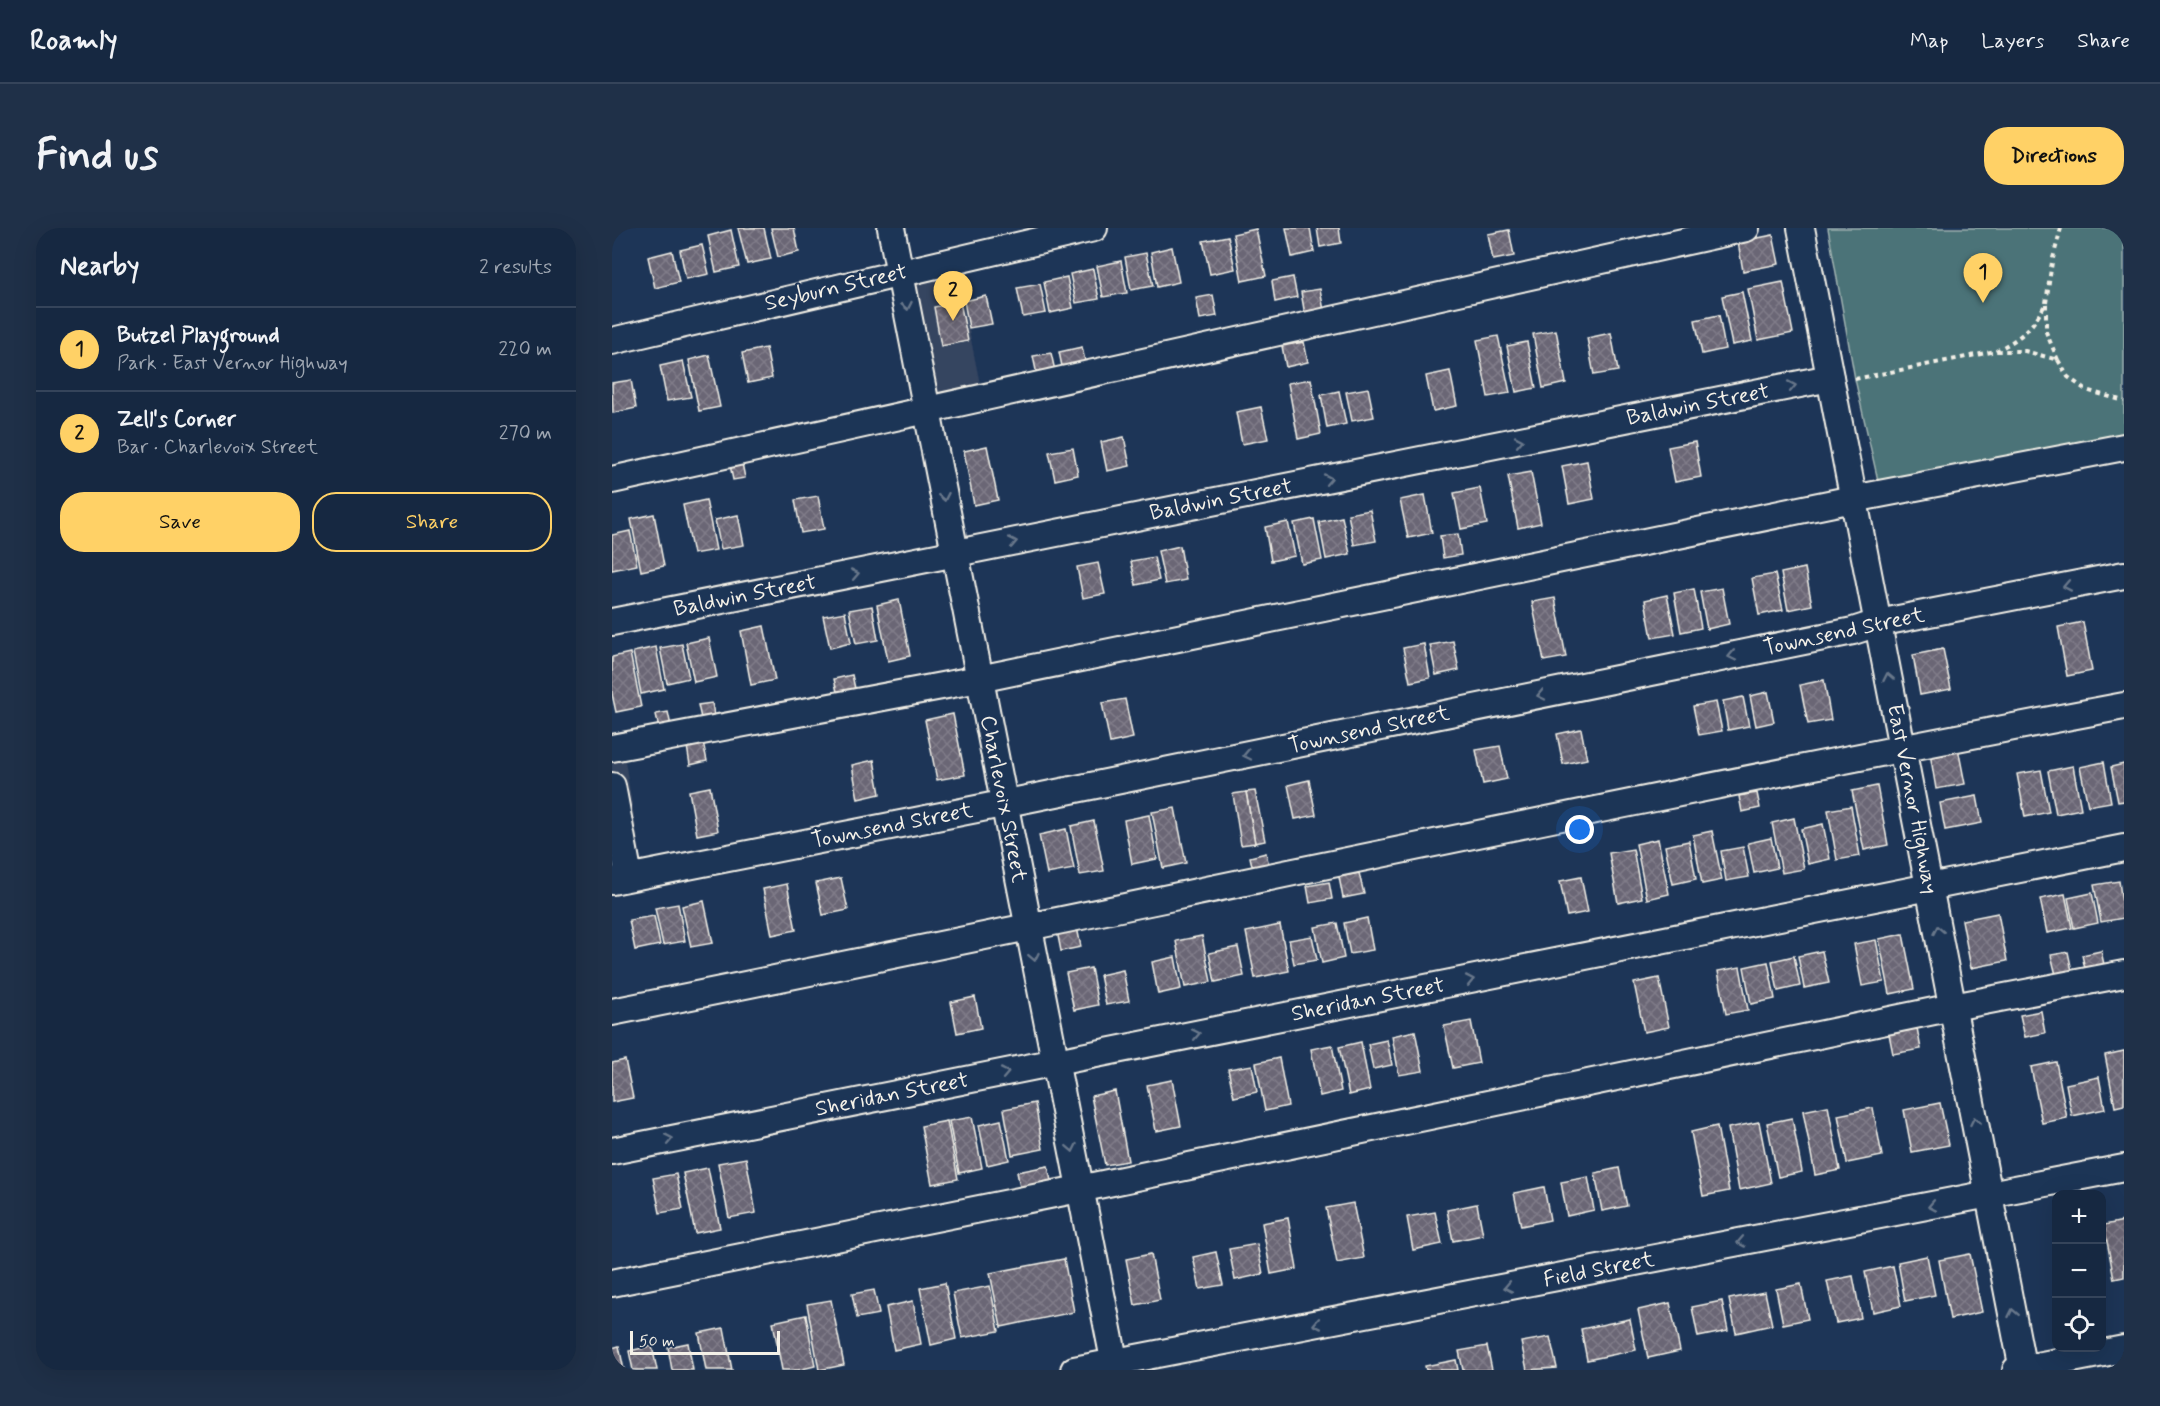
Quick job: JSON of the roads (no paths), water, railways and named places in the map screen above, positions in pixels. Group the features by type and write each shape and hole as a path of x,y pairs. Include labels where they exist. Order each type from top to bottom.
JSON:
{"street":[{"name":"Charlevoix Street","path":"891,228 1115,1366"},
{"name":"Seyburn Street","path":"612,341 1094,228"},
{"path":"612,480 1746,228"},
{"name":"East Vernor Highway","path":"1801,228 1990,1194 2021,1369"},
{"name":"Baldwin Street","path":"612,622 1830,378"},
{"path":"612,748 979,679 1853,499 2124,447"},
{"name":"Townsend Street","path":"621,879 1003,804 1853,631 1878,623 2124,575"},
{"path":"612,1012 1902,748 2124,706"},
{"path":"612,786 621,879"},
{"name":"Sheridan Street","path":"612,1151 2124,848"},
{"path":"612,1283 1079,1189 1953,1007 2124,974"},
{"name":"Field Street","path":"1074,1370 1115,1366 2124,1168"},
{"path":"2021,1369 2124,1349"}],"place":[{"name":"Butzel Playground","path":"1983,303"},
{"name":"Zell's Corner","path":"953,321"}]}
